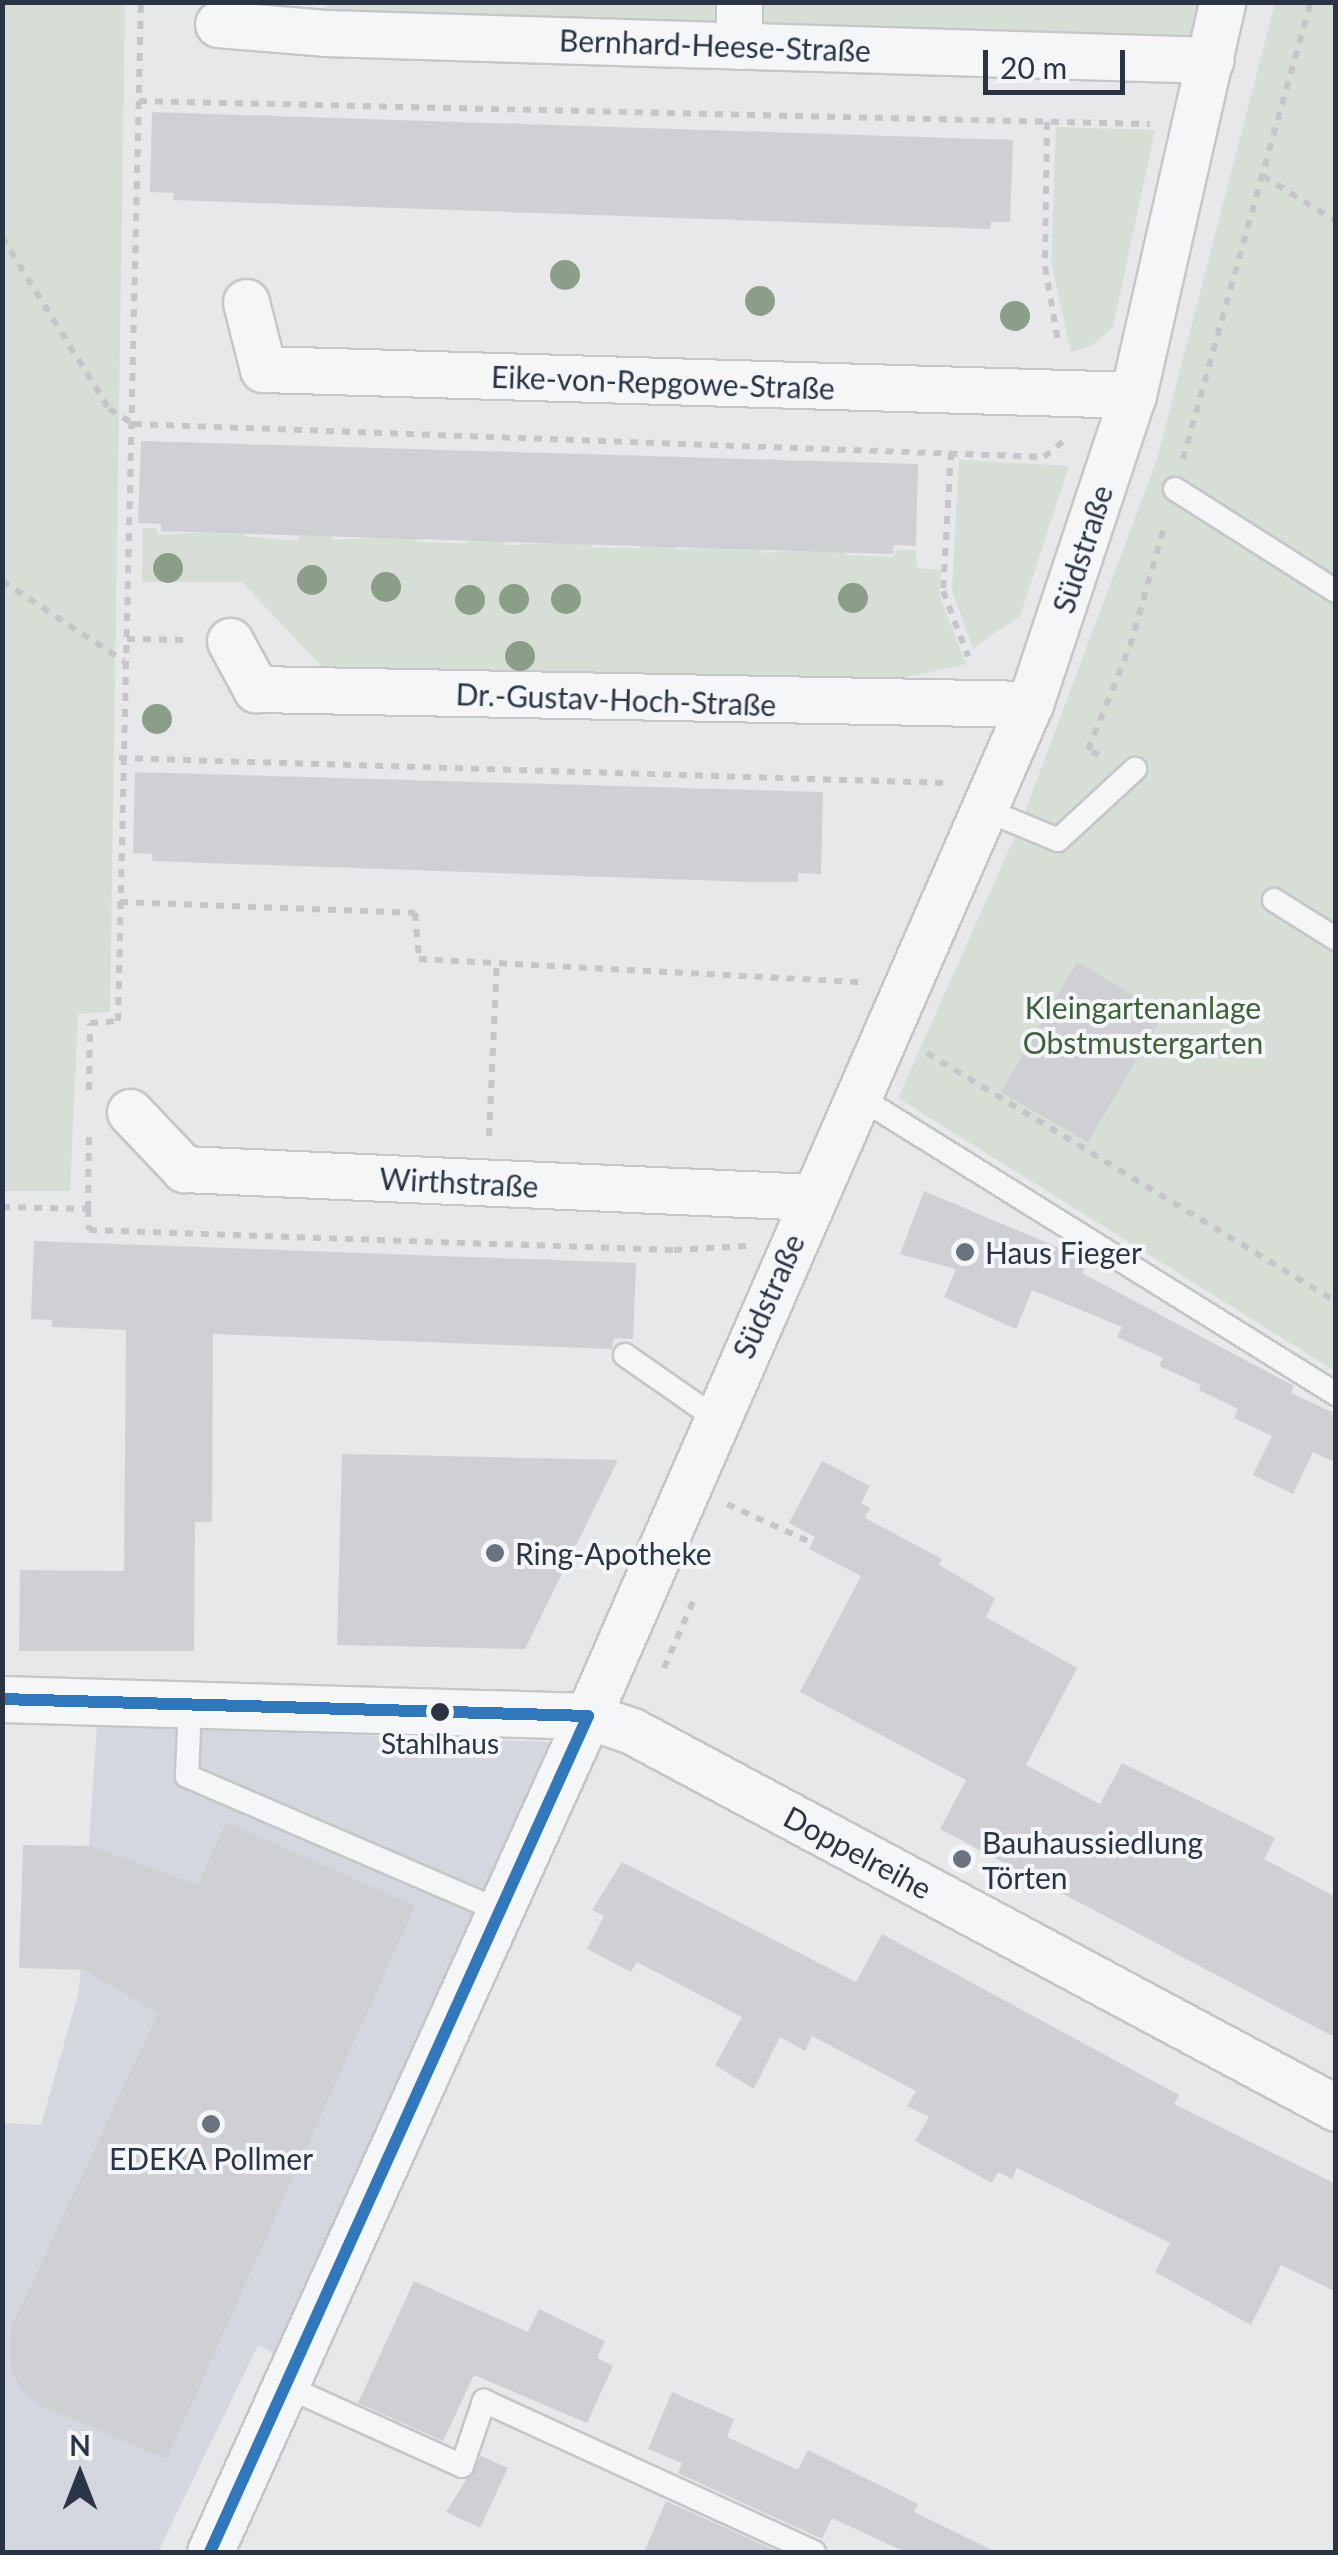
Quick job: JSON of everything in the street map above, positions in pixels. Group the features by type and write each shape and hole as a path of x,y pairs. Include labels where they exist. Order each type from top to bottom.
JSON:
{"street":[{"name":"Südstraße","path":"210,2552 588,1716 783,1261 912,984 1030,704 1133,396 1212,60 1222,2"},
{"name":"Bernhard-Heese-Straße","path":"218,24 326,18 739,24 1212,60"},
{"name":"Eike-von-Repgowe-Straße","path":"246,302 263,369 1133,396"},
{"name":"Dr.-Gustav-Hoch-Straße","path":"230,641 256,689 833,704 985,698 1030,704"},
{"name":"Wirthstraße","path":"103,1108 184,1169 812,1197"},
{"name":"Doppelreihe","path":"2,1699 588,1716 632,1731 1336,2108"}],"lane":[{"path":"1175,490 1336,591"},
{"path":"991,797 1058,840 1134,768"},
{"path":"1274,900 1336,939"},
{"path":"859,1096 1336,1394"},
{"path":"625,1355 714,1418"},
{"path":"190,1706 187,1776 500,1912"},
{"path":"283,2385 462,2466 484,2401 814,2552"}],"path":[{"path":"141,2 134,424 119,758 118,1021 90,1023 103,1108 88,1209 89,1230 674,1250 744,1246 783,1261"},
{"path":"1134,768 1088,750 1130,646 1310,2"},
{"path":"140,101 1158,124"},
{"path":"1047,122 1045,267 1060,350"},
{"path":"1263,176 1336,221"},
{"path":"2,238 109,409 134,424 1044,457 1069,437 1070,394"},
{"path":"951,452 943,592 985,698"},
{"path":"2,582 124,661"},
{"path":"127,639 230,641"},
{"path":"119,758 991,797"},
{"path":"120,902 415,913 419,959 912,984"},
{"path":"486,1184 497,963"},
{"path":"892,1028 1336,1302"},
{"path":"2,1207 88,1209"},
{"path":"686,1486 812,1543"}],"shaded area":[{"path":"97,1726 551,1742 274,2353 258,2345 158,2552 3,2552 3,2123 41,2125 79,1991"}],"green space":[{"path":"3,2 125,3 110,1012 78,1014 70,1191 3,1191"},
{"path":"327,2 1222,3 1211,60 325,33"},
{"name":"Kleingartenanlage Obstmustergarten","path":"1275,3 1335,3 1335,1371 898,1098 1020,825 1157,459"},
{"path":"1056,127 1155,130 1113,327 1091,346 1071,352 1051,262"},
{"path":"959,460 1069,466 1020,616 973,648 952,591"},
{"path":"143,528 156,528 158,535 243,530 244,536 297,541 300,531 329,532 332,540 416,535 417,542 466,543 468,536 505,538 506,545 591,541 592,548 641,548 642,541 674,542 677,550 760,544 762,553 844,548 846,555 894,557 895,550 916,550 917,568 941,570 939,594 966,664 834,693 325,670 242,582 142,582"}],"building":[{"path":"152,112 1013,140 1010,222 991,222 990,229 173,200 174,193 150,192"},
{"path":"141,441 918,464 916,546 894,545 893,554 161,531 161,524 138,523"},
{"path":"135,772 823,792 821,874 798,873 798,882 751,882 152,861 153,854 133,853"},
{"path":"1077,962 1164,1013 1088,1142 1001,1092"},
{"path":"924,1191 1088,1260 1082,1273 1294,1386 1291,1393 1336,1414 1336,1463 1313,1452 1293,1494 1253,1475 1272,1436 1234,1418 1238,1409 1199,1390 1201,1385 1159,1366 1163,1358 1117,1337 1122,1327 1032,1290 1016,1329 944,1297 956,1269 900,1254"},
{"path":"34,1241 636,1263 633,1339 614,1338 612,1349 213,1334 212,1522 195,1522 194,1651 19,1651 20,1570 124,1571 126,1330 52,1327 52,1320 31,1319"},
{"path":"342,1454 618,1460 525,1649 337,1645"},
{"path":"822,1461 870,1486 861,1503 870,1508 865,1518 942,1559 939,1565 995,1598 986,1617 1077,1668 1026,1765 1100,1804 1122,1763 1275,1838 1264,1859 1336,1897 1336,2038 940,1829 966,1780 800,1692 861,1576 809,1549 815,1537 789,1523"},
{"name":"EDEKA Pollmer","path":"226,1822 415,1906 167,2459 39,2405 19,2387 10,2366 11,2328 158,2013 84,1970 19,1968 23,1845 91,1846 198,1885"},
{"path":"622,1862 856,1982 882,1934 1179,2095 1174,2104 1336,2184 1336,2292 1281,2265 1251,2325 1155,2272 1170,2243 1017,2168 1012,2179 998,2172 992,2183 915,2141 929,2117 907,2106 916,2091 812,2036 805,2051 780,2037 754,2089 715,2065 742,2017 637,1962 631,1972 587,1949 604,1916 592,1910"},
{"path":"414,2281 528,2332 539,2309 605,2341 597,2358 613,2366 587,2423 474,2375 443,2441 358,2403"},
{"path":"672,2392 734,2419 727,2437 798,2470 808,2450 918,2504 914,2512 996,2552 905,2552 832,2518 822,2539 678,2473 682,2463 648,2449"},
{"path":"481,2456 508,2468 480,2528 446,2512"},
{"path":"666,2501 779,2552 644,2552"}],"transit line":[{"path":"2,1699 588,1716 210,2552"}],"place":[{"name":"Haus Fieger","path":"965,1252"},
{"name":"Ring-Apotheke","path":"495,1553"},
{"name":"Stahlhaus","path":"440,1712"},
{"name":"Bauhaussiedlung Törten","path":"962,1859"},
{"name":"EDEKA Pollmer","path":"211,2124"}]}
